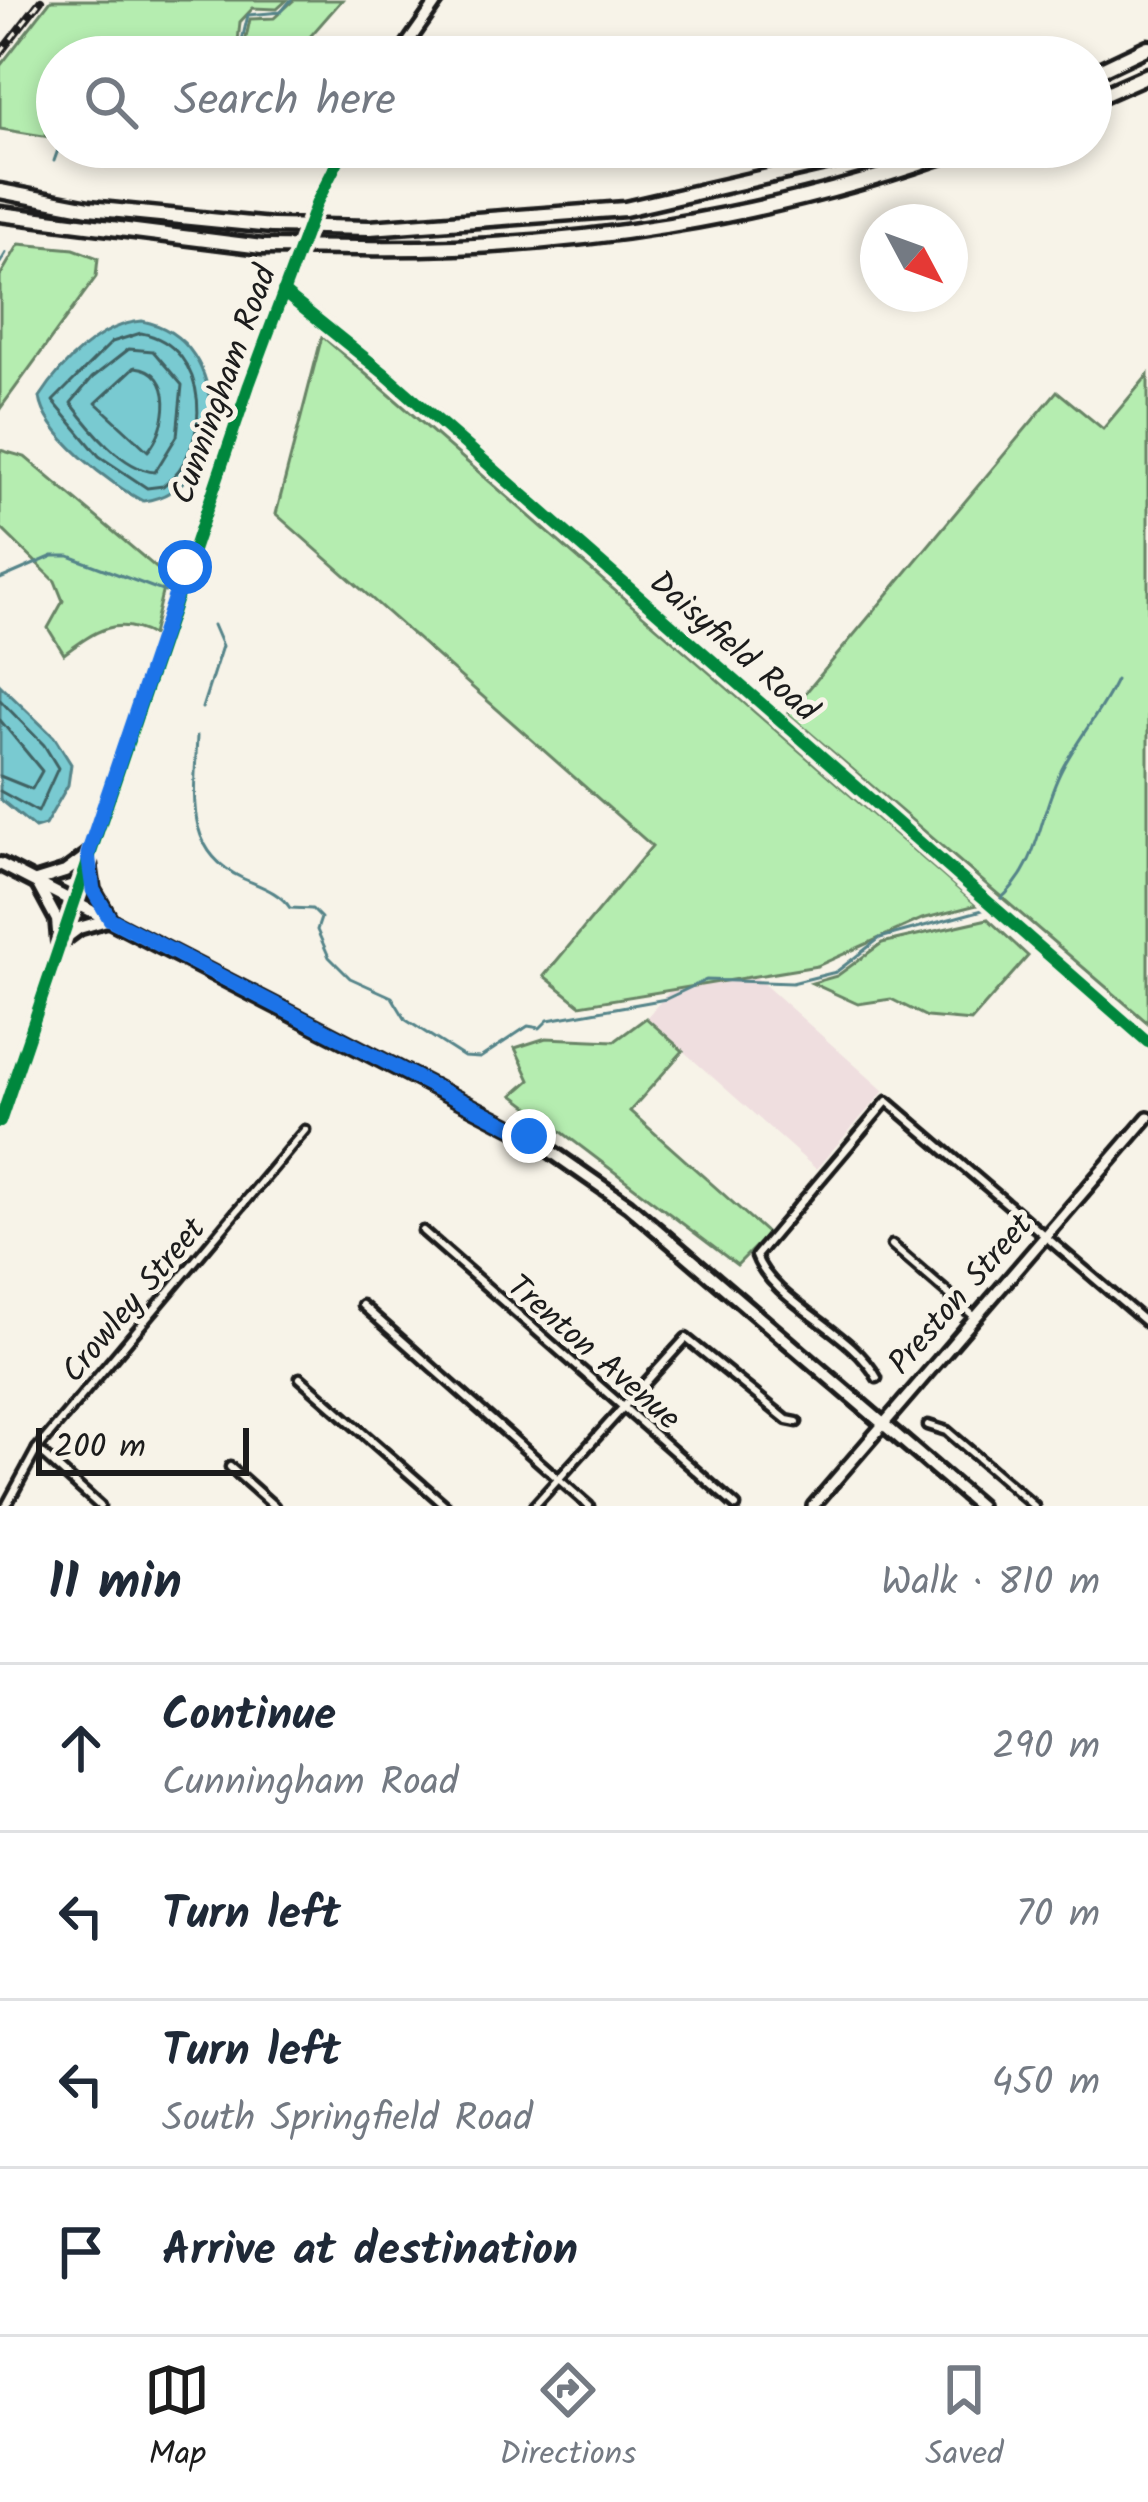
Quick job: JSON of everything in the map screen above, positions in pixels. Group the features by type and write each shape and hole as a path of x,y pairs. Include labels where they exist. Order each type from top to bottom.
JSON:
{"highway":[{"path":"1112,64 1148,47"},
{"path":"1112,91 1148,75"},
{"path":"0,190 89,208 272,226 370,228 625,209 803,168"},
{"path":"0,214 262,247 459,250 639,231 790,201 899,168"}],"main road":[{"path":"36,881 65,872 88,854"},
{"path":"88,854 93,890 110,919"},
{"path":"0,864 529,1136 628,1205 979,1506"},
{"path":"36,881 57,920 58,943"},
{"path":"58,943 80,928 110,919"}],"street":[{"path":"413,36 438,0"},
{"name":"Cunningham Road","path":"0,1122 72,899 283,292 336,168"},
{"name":"Daisyfield Road","path":"283,292 385,374 1148,1042"},
{"path":"877,1378 862,1355 779,1285 756,1256 886,1100 1148,1324"},
{"name":"Preston Street","path":"813,1506 1148,1117"},
{"name":"Crowley Street","path":"6,1506 37,1449 305,1130"},
{"name":"Trenton Avenue","path":"423,1231 736,1506"},
{"path":"892,1245 975,1317"},
{"path":"362,1305 589,1506"},
{"path":"534,1506 686,1338 787,1420 797,1422"},
{"path":"300,1378 446,1506"},
{"path":"928,1425 947,1431 1034,1506"},
{"path":"37,1449 100,1506"},
{"path":"230,1467 274,1506"}],"shaded area":[{"path":"714,940 884,1091 816,1169 646,1018"}],"green space":[{"path":"51,0 287,0 277,9 253,8 240,22 239,36 36,36 36,135 0,129 0,66"},
{"path":"294,0 342,0 310,36 246,36 250,19 274,18"},
{"path":"19,244 74,249 98,258 96,277 0,409 0,276"},
{"path":"322,336 977,905 922,919 817,966 580,1005 544,976 652,846 276,514"},
{"path":"1148,375 1148,1023 788,714 1057,391 1103,429"},
{"path":"0,450 25,457 166,576 152,635 116,626 64,654 48,628 63,601 55,581 0,527"},
{"path":"988,919 1028,956 971,1021 927,1017 891,999 858,1004 812,983 837,976 882,943"},
{"path":"646,1018 683,1051 630,1111 768,1234 737,1265 513,1095 530,1080 515,1048 546,1038 615,1041"}],"water":[{"path":"142,321 173,333 194,355 206,383 210,414 205,444 192,471 172,491 143,501 97,471 66,442 53,427 40,397 84,347 112,329"},
{"path":"0,685 54,737 71,764 68,785 45,825 35,828 0,799"}],"waterway":[{"path":"243,36 248,15 281,12 291,0"},
{"path":"0,263 6,253"},
{"path":"0,579 53,556 69,556 165,592"},
{"path":"202,708 222,646 213,625"},
{"path":"997,902 1023,872 1062,769 1116,680"},
{"path":"197,736 196,818 209,852 290,908 312,909 321,918 317,930 329,957 350,978 392,997 406,1020 464,1057 480,1058 528,1026 540,1028 548,1020 666,999 706,980 792,983 836,972 880,938 990,908"}],"railway":[{"path":"0,53 41,0"}],"cycle path":[{"path":"0,1122 249,385 317,202 334,168"},
{"path":"283,292 385,374 1148,1042"}],"route":[{"path":"185,567 88,854 93,890 110,919 529,1136"}]}
